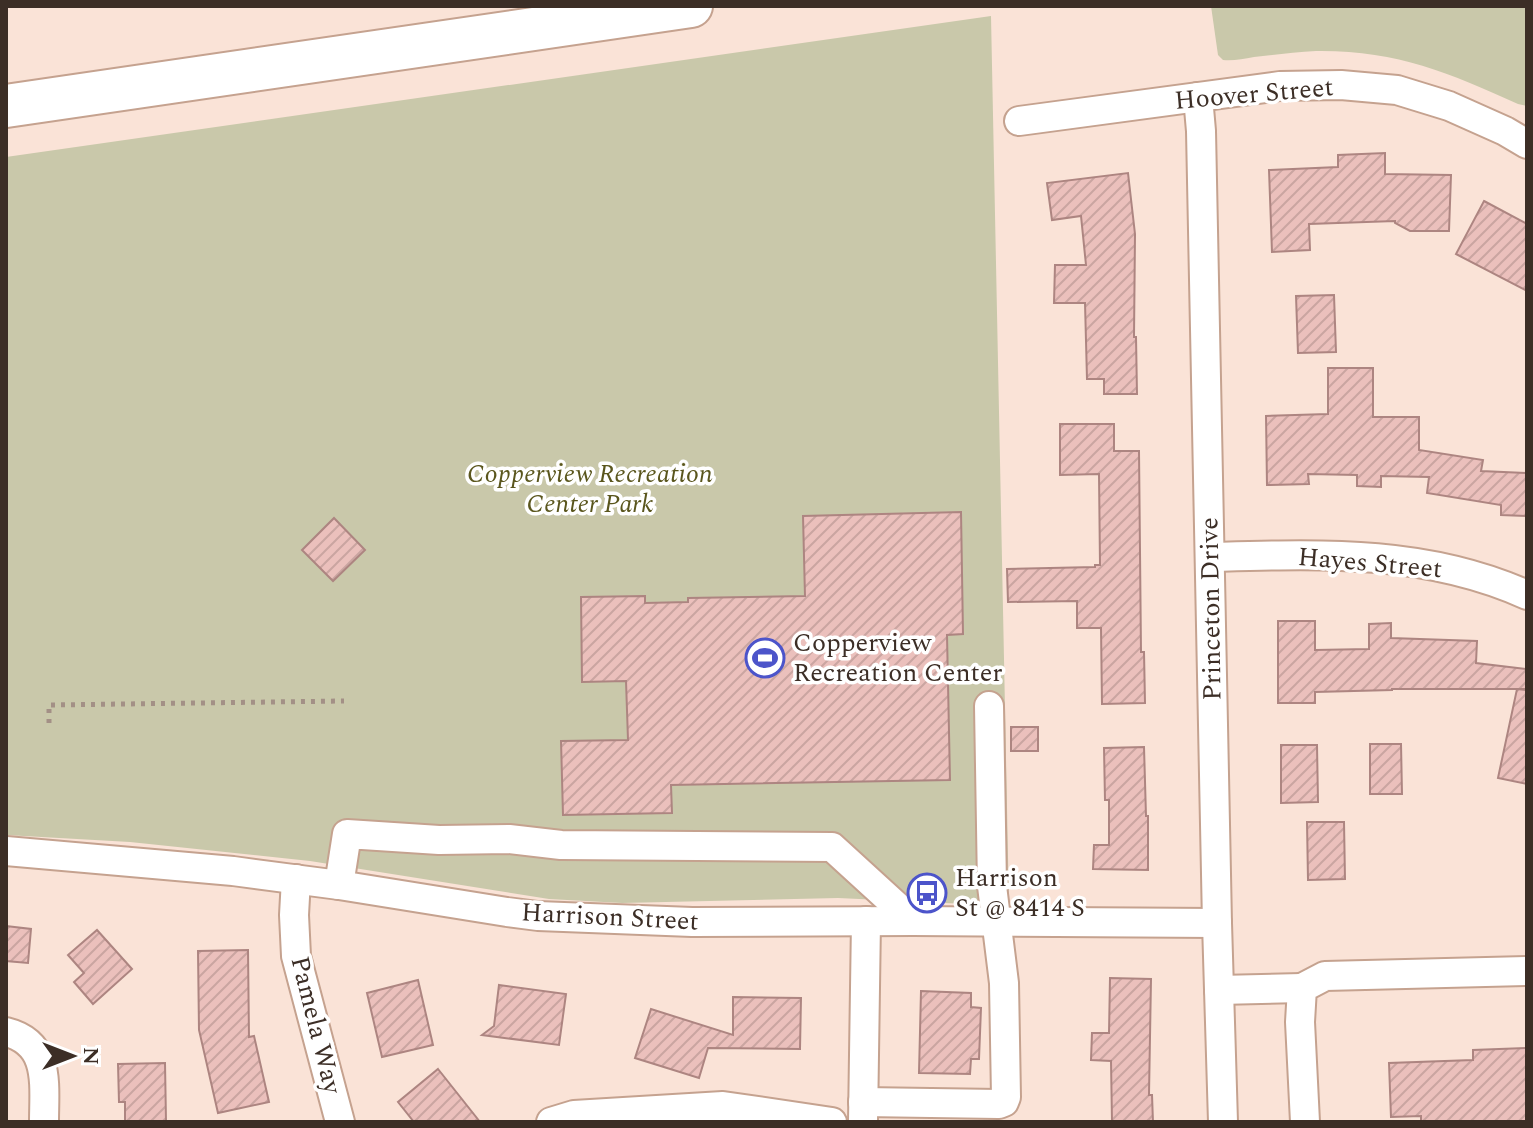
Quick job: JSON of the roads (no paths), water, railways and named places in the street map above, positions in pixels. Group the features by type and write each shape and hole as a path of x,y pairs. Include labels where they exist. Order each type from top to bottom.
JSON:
{"highway":[{"path":"6,106 691,6"}],"street":[{"name":"Hoover Street","path":"1019,121 1280,86 1341,85 1397,90 1449,106 1527,144"},
{"name":"Princeton Drive","path":"1198,97 1223,1122"},
{"name":"Hayes Street","path":"1210,557 1336,554 1399,559 1461,571 1527,595"},
{"path":"866,921 863,1112 1004,1102 1004,983 992,886 989,706"},
{"path":"339,885 347,834 439,840 509,839 561,845 832,847 913,921"},
{"name":"Harrison Street","path":"6,851 233,871 538,916 678,922 1217,923"},
{"name":"Pamela Way","path":"296,879 296,956 340,1122"},
{"path":"1219,990 1302,988 1325,976 1527,971"},
{"path":"1302,988 1300,1022 1305,1122"},
{"path":"6,1032 17,1034 31,1044 41,1061 44,1122"},
{"path":"551,1122 574,1115 723,1106 832,1122"}],"place":[{"name":"Copperview Recreation Center","path":"765,658"},
{"name":"Harrison St @ 8414 S","path":"927,893"}],"park label":[{"name":"Copperview Recreation Center Park","path":"590,489"}]}
